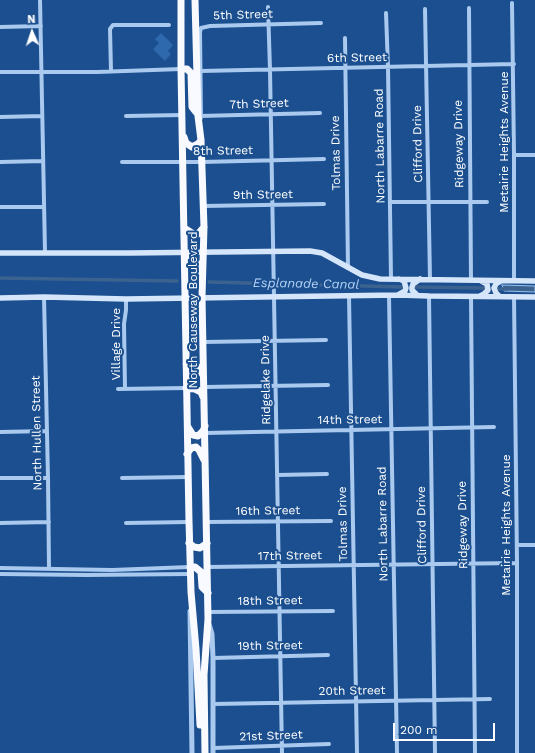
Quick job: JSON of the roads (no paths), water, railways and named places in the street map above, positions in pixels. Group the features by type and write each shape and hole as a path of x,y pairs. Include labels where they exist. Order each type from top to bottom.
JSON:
{"highway":[{"name":"North Causeway Boulevard","path":"181,0 189,543 202,742 205,753"},
{"name":"North Causeway Boulevard","path":"195,0 195,47 200,116 204,227 202,297 208,567 208,616 202,742 200,753"},
{"path":"181,69 188,69 190,73 192,107 200,116"},
{"path":"183,135 189,146 195,146 201,137"},
{"path":"184,228 195,235 198,234 204,227"},
{"path":"185,253 196,260 203,275"},
{"path":"186,364 195,364 203,375"},
{"path":"186,388 199,391 204,399"},
{"path":"187,425 192,435 198,436 202,432 205,425"},
{"path":"187,454 191,448 196,447 206,464"},
{"path":"189,543 197,548 203,547 207,543"},
{"path":"190,571 195,567 201,572 202,587 208,593"}],"main road":[{"path":"0,253 310,251 322,253 348,269 371,278 535,281"},
{"path":"398,295 405,291 406,288 404,281 399,279"},
{"path":"417,295 412,290 412,287 413,284 420,279"},
{"path":"480,280 487,284 488,287 486,293 480,296"},
{"path":"500,296 496,293 494,288 496,284 503,280"},
{"path":"1,297 126,299 274,294 535,297"}],"street":[{"path":"40,0 45,252"},
{"name":"Metairie Heights Avenue","path":"512,3 514,64 514,281"},
{"name":"Ridgelake Drive","path":"268,7 274,251 282,753"},
{"name":"Ridgeway Drive","path":"469,8 471,280"},
{"name":"Clifford Drive","path":"425,9 430,279"},
{"name":"North Labarre Road","path":"386,13 391,202 391,279"},
{"name":"5th Street","path":"200,116 201,28 204,26 322,23"},
{"path":"111,71 110,28 113,25 169,24"},
{"path":"0,27 41,26"},
{"name":"Tolmas Drive","path":"345,38 348,269"},
{"name":"6th Street","path":"201,71 514,64"},
{"path":"0,72 90,72 181,69"},
{"name":"7th Street","path":"200,116 320,112"},
{"path":"126,116 182,115"},
{"path":"0,117 42,116"},
{"path":"514,155 535,155"},
{"name":"8th Street","path":"122,162 324,159"},
{"path":"0,162 43,161"},
{"path":"391,202 487,202"},
{"name":"9th Street","path":"203,206 324,204"},
{"path":"0,207 44,206"},
{"name":"Tolmas Drive","path":"349,296 357,753"},
{"name":"North Labarre Road","path":"389,296 397,753"},
{"name":"Clifford Drive","path":"429,296 435,753"},
{"name":"Metairie Heights Avenue","path":"514,296 517,545 517,753"},
{"name":"North Hullen Street","path":"44,297 49,522 48,568"},
{"name":"Ridgeway Drive","path":"471,297 475,753"},
{"name":"Village Drive","path":"125,389 124,324 126,299"},
{"path":"203,342 326,340"},
{"path":"204,387 328,385"},
{"path":"118,389 186,388"},
{"name":"14th Street","path":"206,433 494,427"},
{"path":"0,432 47,431"},
{"path":"277,475 327,474"},
{"path":"122,478 188,477"},
{"path":"0,478 48,478"},
{"name":"16th Street","path":"207,522 330,520"},
{"path":"0,523 49,522"},
{"path":"126,523 189,522"},
{"path":"517,545 535,545"},
{"name":"17th Street","path":"208,567 517,563"},
{"path":"0,568 190,571"},
{"path":"0,574 112,575 190,571"},
{"name":"North Causeway Boulevard","path":"191,592 190,656 192,753"},
{"name":"18th Street","path":"208,616 280,611 333,611"},
{"name":"North Causeway Boulevard","path":"208,616 212,634 214,750"},
{"name":"19th Street","path":"213,658 328,655"},
{"name":"20th Street","path":"214,704 490,699"},
{"name":"21st Street","path":"214,750 282,745 329,744"}],"waterway":[{"name":"Esplanade Canal","path":"0,278 177,281"},
{"name":"Esplanade Canal","path":"209,282 402,287"},
{"name":"Esplanade Canal","path":"416,287 484,288"},
{"name":"Esplanade Canal","path":"498,289 507,289"}]}
